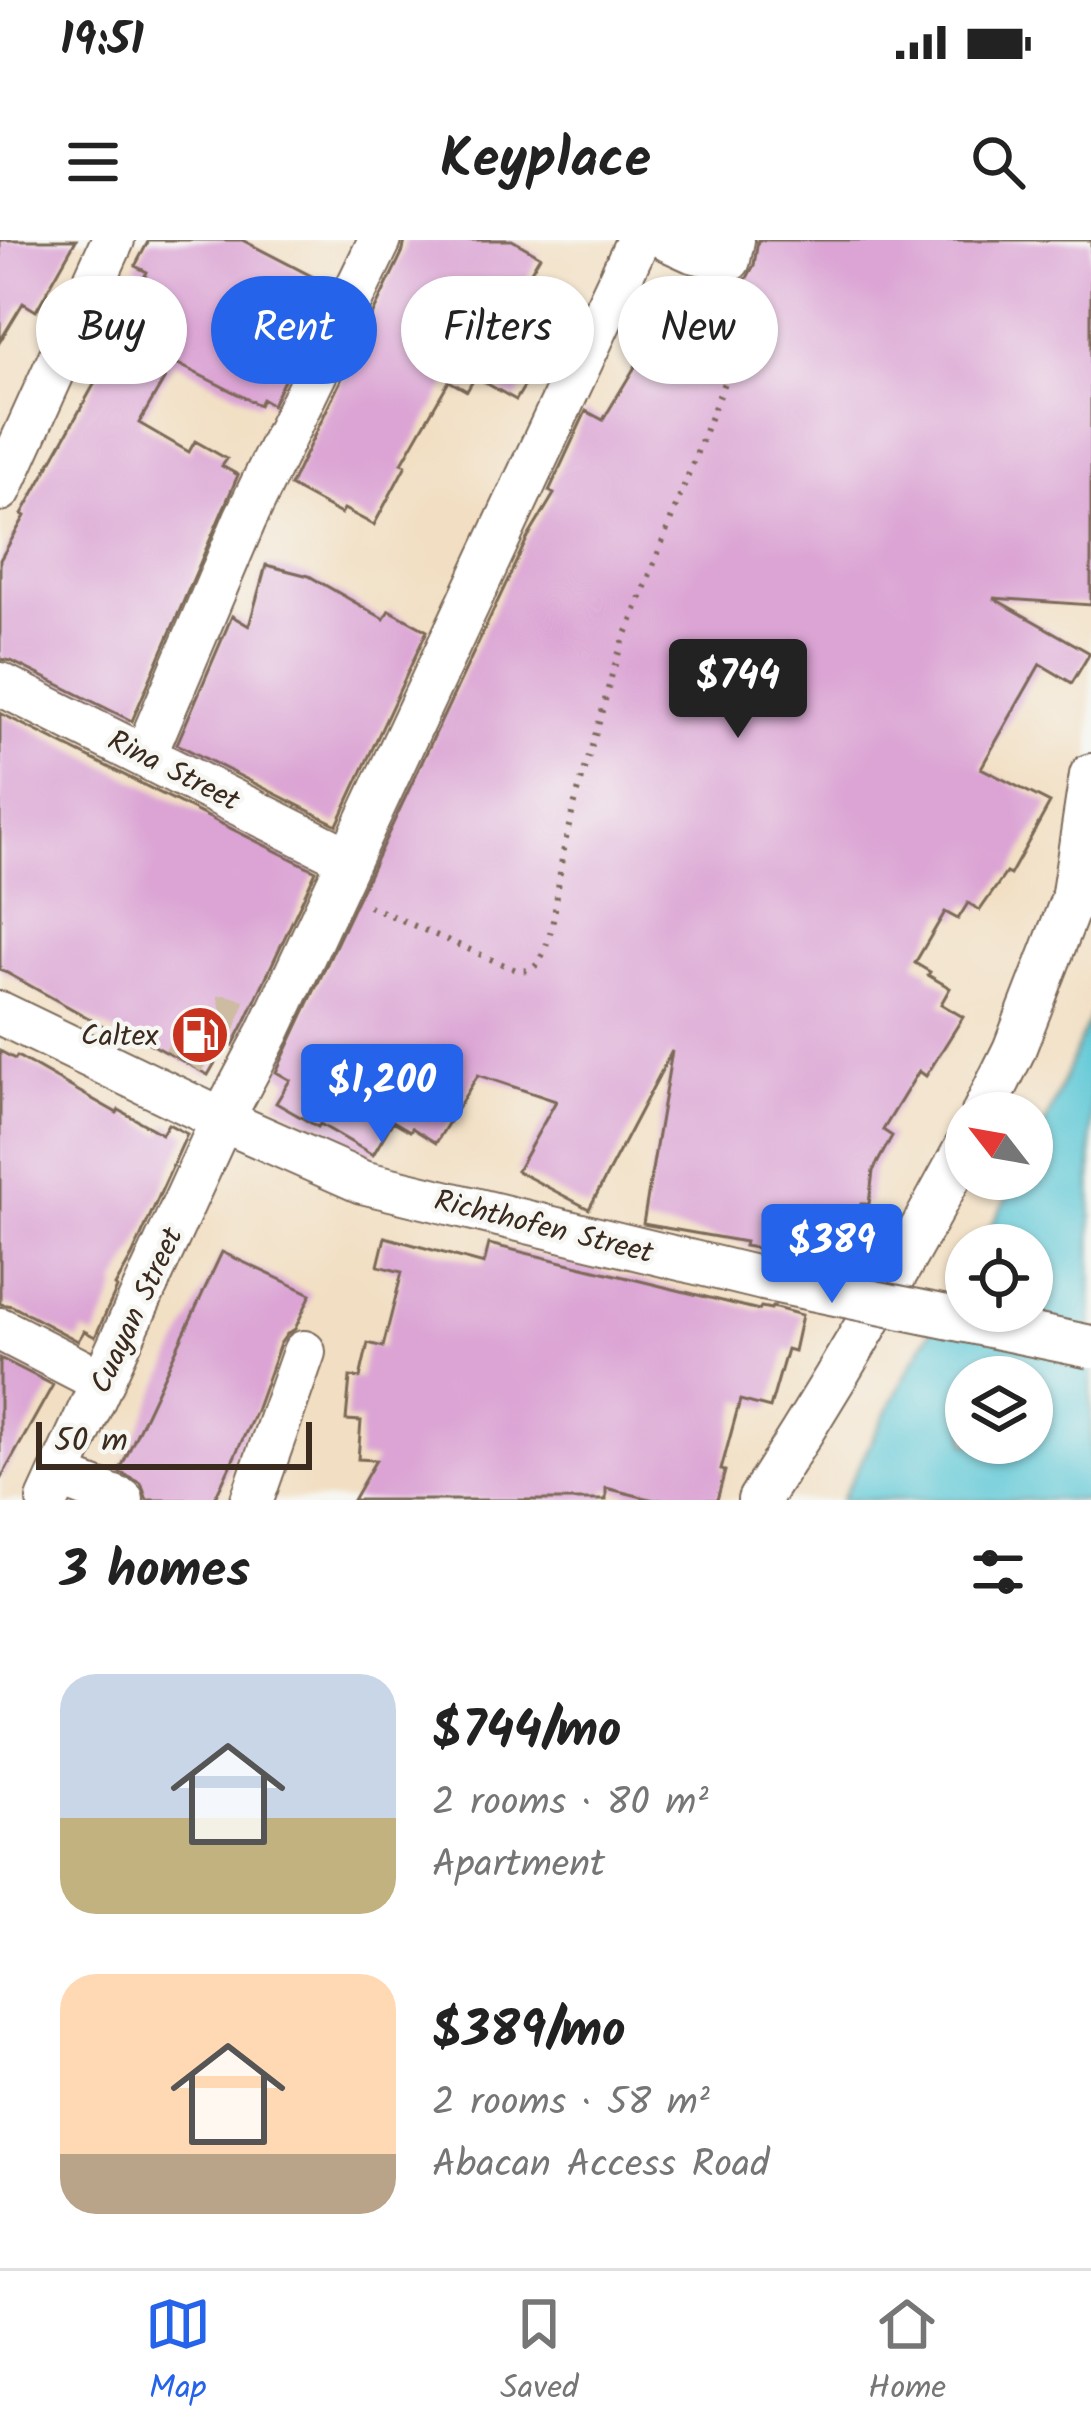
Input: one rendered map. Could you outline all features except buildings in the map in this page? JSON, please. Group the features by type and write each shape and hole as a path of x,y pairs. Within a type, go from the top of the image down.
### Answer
{"street":[{"path":"0,490 113,240"},
{"path":"145,755 245,519 380,240"},
{"name":"Cuayan Street","path":"54,1488 222,1120 253,1027 340,874 638,240"},
{"path":"668,240 692,251 731,250"},
{"name":"Rina Street","path":"0,684 145,755 340,874"},
{"path":"993,1092 1072,900 1091,775"},
{"name":"Richthofen Street","path":"0,1013 174,1076 222,1120 362,1182 763,1280 1091,1347"},
{"path":"759,1500 945,1186"},
{"path":"0,1329 103,1382"},
{"path":"252,1500 304,1352"},
{"path":"54,1488 122,1500"}],"path":[{"path":"340,874 516,970 536,967 554,914 572,816 617,652 735,354 741,278 731,250"}],"water":[{"path":"1091,1015 1091,1500 841,1500 945,1306 945,1332 1053,1332 1053,1224 992,1224 1006,1200 1053,1200 1053,1105"}],"tunnel":[{"path":"183,1061 208,1020 224,1016 238,1021"}],"place":[{"name":"Caltex","path":"200,1035"}]}
